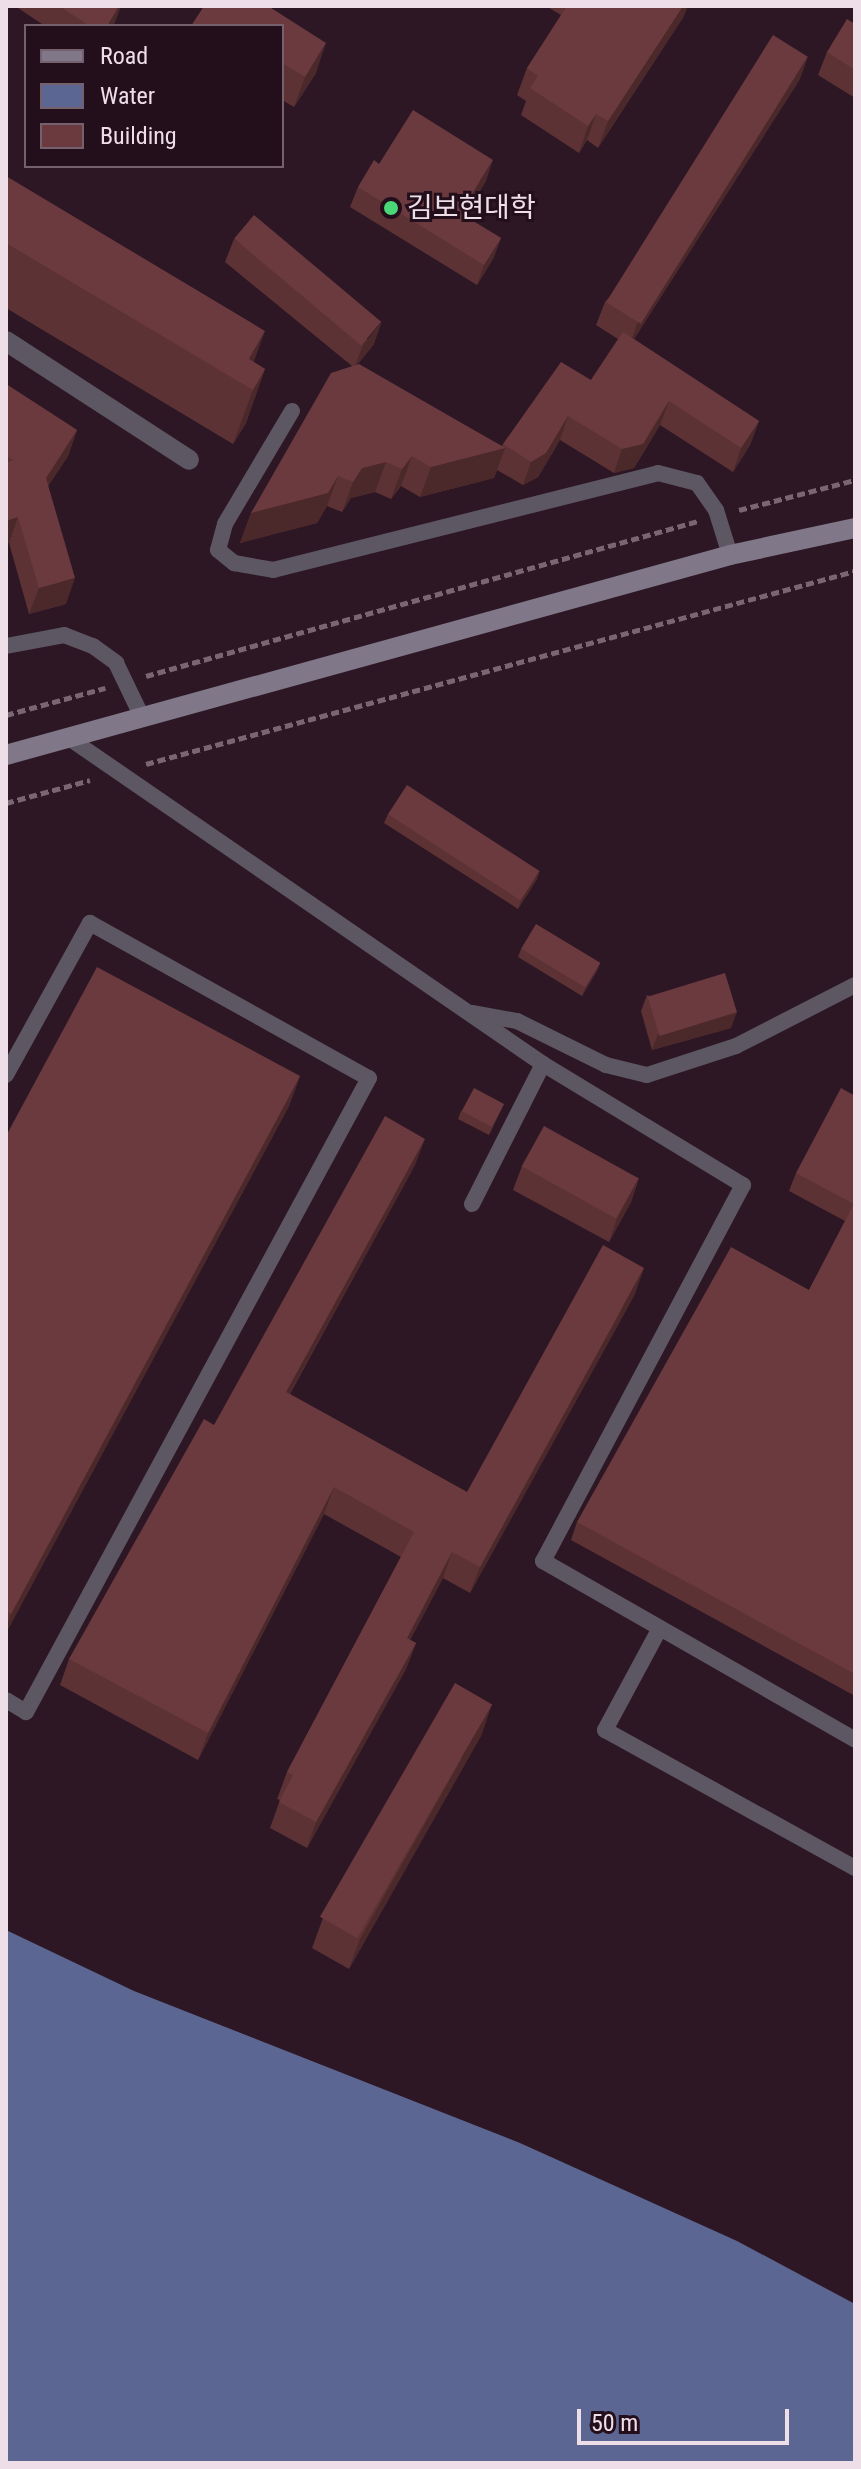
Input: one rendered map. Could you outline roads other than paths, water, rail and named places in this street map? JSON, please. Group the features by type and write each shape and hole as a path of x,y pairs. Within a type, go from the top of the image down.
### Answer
{"main road":[{"path":"6,755 730,555 855,528"}],"street":[{"path":"6,341 189,460"}],"lane":[{"path":"292,411 225,524 218,550 234,563 273,570 658,473 697,483 718,516 730,555"},
{"path":"6,646 64,635 93,646 127,682 142,717"},
{"path":"69,738 543,1064 743,1185 543,1561 855,1740"},
{"path":"6,1075 90,923 369,1078 26,1712 6,1700"},
{"path":"466,1012 517,1021 606,1065 647,1075 736,1046 855,985"},
{"path":"472,1204 543,1064"},
{"path":"660,1628 605,1730 855,1868"}],"water":[{"path":"6,1930 134,1991 520,2143 737,2241 855,2304 855,2463 6,2463"}],"place":[{"name":"김보현대학","path":"391,208"}]}
